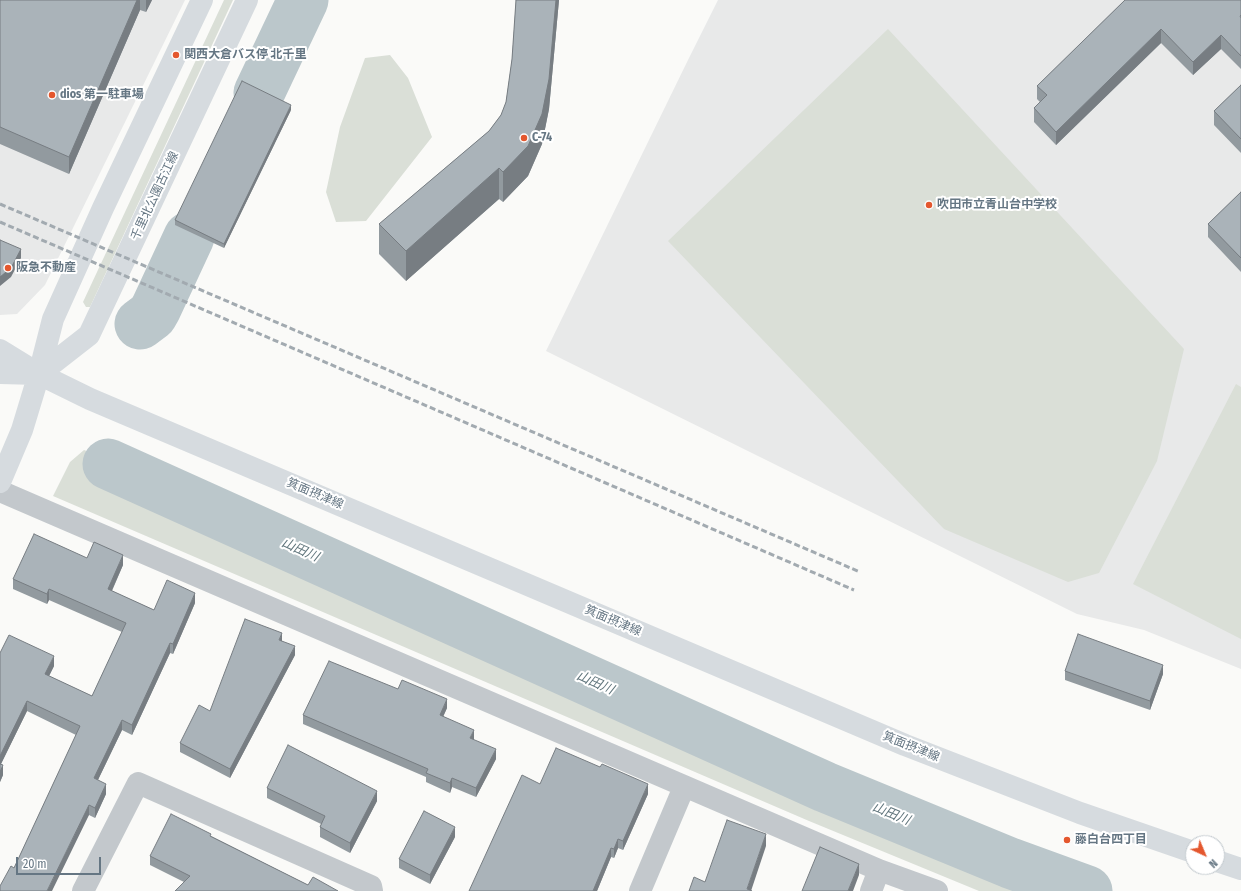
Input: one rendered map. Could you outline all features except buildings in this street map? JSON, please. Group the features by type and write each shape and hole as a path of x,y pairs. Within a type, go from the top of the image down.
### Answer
{"main road":[{"path":"0,482 22,430 39,374 53,318 103,208 202,0"},
{"name":"千里北公園古江線","path":"39,374 89,335 248,0"},
{"name":"箕面摂津線","path":"0,350 39,374 90,399 905,745 1080,813 1185,849"},
{"name":"箕面摂津線","path":"0,373 39,374"},
{"path":"1225,864 1241,869"}],"street":[{"path":"0,491 219,584 684,787 879,870 937,891"},
{"path":"83,891 138,783 371,886 372,891"},
{"path":"640,891 684,787"},
{"path":"871,891 879,870"}],"shaded area":[{"path":"0,0 185,0 45,285 17,314 0,315"},
{"path":"224,0 233,0 90,307 86,307 83,302"},
{"name":"吹田市立青山台中学校","path":"718,0 1241,0 1241,669 1144,630 1077,614 546,351"},
{"path":"888,29 1184,349 1157,461 1099,573 1068,582 944,529 668,241"},
{"path":"390,55 408,78 432,137 366,221 336,222 326,192 340,127 365,58"},
{"path":"1236,384 1241,387 1241,639 1133,584"},
{"path":"84,450 105,458 101,469 823,791 1009,868 1073,891 979,891 809,821 53,496 70,462"}],"waterway":[{"path":"259,93 303,0"},
{"path":"140,324 152,315 156,308 189,237"},
{"name":"山田川","path":"108,464 825,787 1010,863 1087,891"}],"railway":[{"path":"0,204 860,572"},
{"path":"0,222 854,590"}],"place":[{"name":"関西大倉バス停 北千里","path":"176,55"},
{"name":"dios 第一駐車場","path":"52,95"},
{"name":"C-74","path":"524,138"},
{"name":"吹田市立青山台中学校","path":"929,205"},
{"name":"阪急不動産","path":"8,268"},
{"name":"藤白台四丁目","path":"1067,840"}]}
